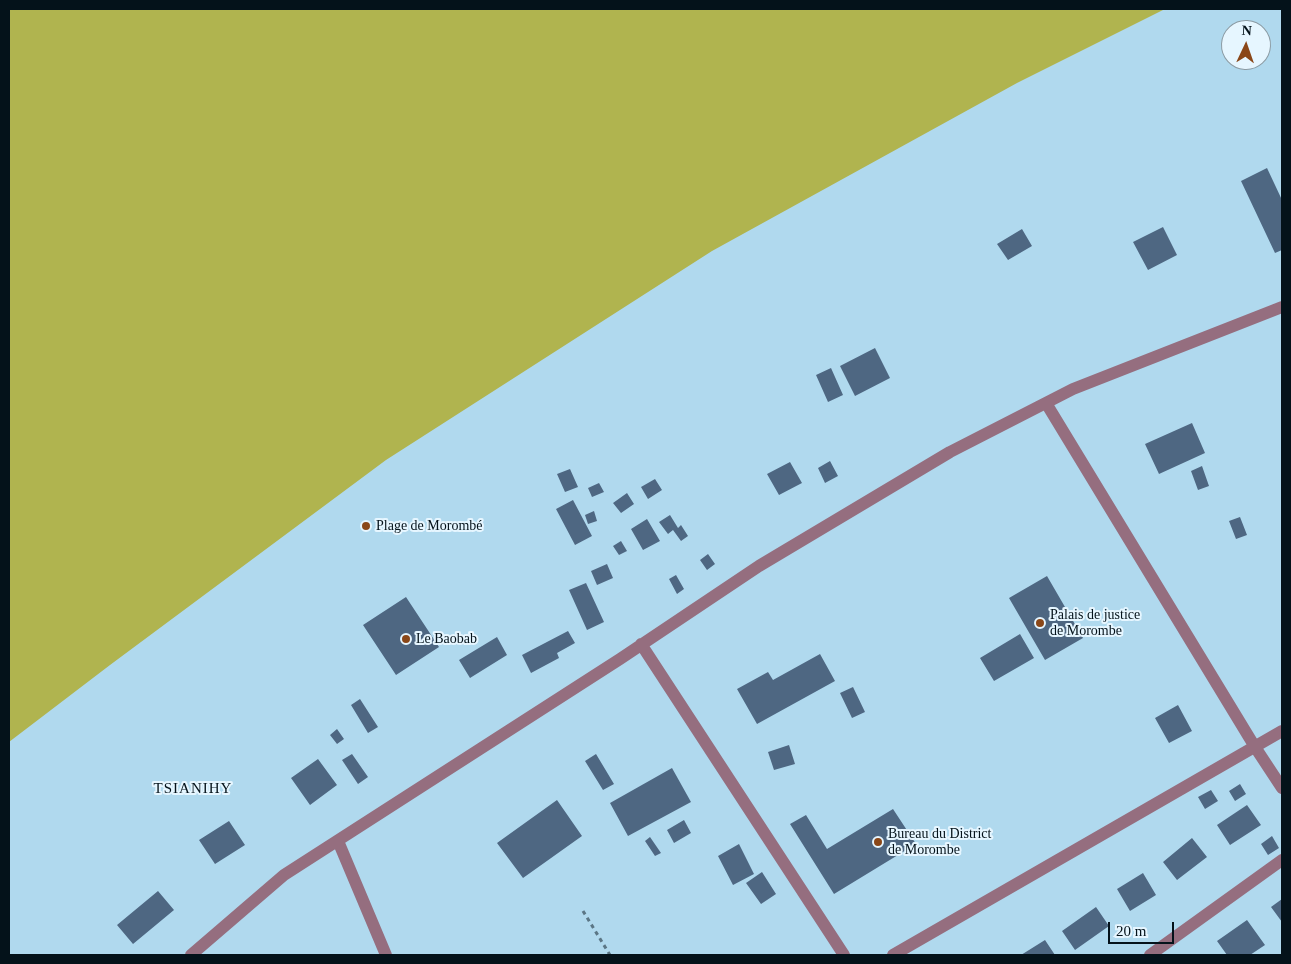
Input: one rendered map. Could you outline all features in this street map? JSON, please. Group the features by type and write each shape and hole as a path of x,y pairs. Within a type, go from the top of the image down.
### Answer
{"street":[{"path":"191,955 284,876 759,566 950,452 1073,390 1282,307"},
{"path":"1046,403 1255,747 1282,788"},
{"path":"642,644 844,955"},
{"path":"893,955 1282,731"},
{"path":"338,841 386,955"},
{"path":"1150,955 1282,860"}],"path":[{"path":"583,911 610,955"}],"shaded area":[{"path":"9,9 1165,9 1017,83 712,251 386,460 9,742"}],"building":[{"path":"1267,168 1282,200 1282,250 1275,253 1241,181"},
{"path":"1163,227 1177,255 1148,270 1133,242"},
{"path":"1022,229 1032,246 1008,260 997,244"},
{"path":"875,348 890,378 855,396 840,366"},
{"path":"831,368 843,395 828,402 816,375"},
{"path":"1192,423 1205,453 1159,474 1145,444"},
{"path":"830,461 838,476 825,483 818,468"},
{"path":"790,462 802,483 779,495 767,474"},
{"path":"1202,466 1209,486 1198,490 1191,471"},
{"path":"570,469 578,487 565,492 557,474"},
{"path":"655,479 662,490 648,499 641,487"},
{"path":"599,483 604,492 592,497 588,488"},
{"path":"627,493 634,504 621,513 613,503"},
{"path":"573,500 592,536 575,545 556,509"},
{"path":"594,511 597,521 588,524 585,515"},
{"path":"670,515 678,528 681,525 688,536 681,541 673,530 668,534 659,522"},
{"path":"1240,517 1247,535 1236,539 1229,521"},
{"path":"647,519 660,541 643,550 631,529"},
{"path":"621,541 627,551 619,555 613,546"},
{"path":"708,554 715,564 707,570 700,560"},
{"path":"607,564 613,578 597,585 591,571"},
{"path":"676,575 684,589 677,594 669,579"},
{"path":"1047,576 1083,638 1045,660 1009,598"},
{"path":"586,583 604,622 587,630 569,590"},
{"path":"406,597 439,647 396,675 363,625"},
{"path":"568,631 575,643 557,653 559,658 531,673 522,655"},
{"path":"1020,634 1034,658 994,681 980,658"},
{"path":"497,637 507,655 470,678 459,660"},
{"path":"820,654 835,681 757,724 737,689 768,672 773,680"},
{"path":"853,687 865,712 852,718 840,693"},
{"path":"360,699 378,727 368,733 351,705"},
{"path":"1178,705 1192,731 1169,743 1155,718"},
{"path":"337,729 344,739 337,744 330,735"},
{"path":"789,745 795,764 774,770 768,752"},
{"path":"352,754 368,777 358,784 342,760"},
{"path":"596,754 614,784 603,790 585,761"},
{"path":"318,759 337,785 310,805 291,778"},
{"path":"672,768 691,802 628,836 610,803"},
{"path":"1240,784 1246,794 1235,801 1229,791"},
{"path":"1211,790 1218,801 1205,809 1198,797"},
{"path":"557,800 582,836 523,878 497,843"},
{"path":"1247,805 1261,825 1230,845 1217,825"},
{"path":"893,809 916,844 834,894 790,824 806,815 827,849"},
{"path":"684,820 691,833 674,843 667,830"},
{"path":"229,821 245,845 215,864 199,840"},
{"path":"1272,836 1279,848 1268,855 1261,844"},
{"path":"650,837 661,853 655,856 645,841"},
{"path":"1192,838 1207,857 1177,880 1163,862"},
{"path":"739,844 754,874 733,885 718,856"},
{"path":"762,872 776,894 761,904 746,883"},
{"path":"1143,873 1156,895 1130,911 1117,889"},
{"path":"158,891 174,910 133,944 117,925"},
{"path":"1282,899 1282,922 1271,907"},
{"path":"1096,907 1109,926 1075,950 1062,931"},
{"path":"1247,920 1265,945 1250,955 1227,955 1217,941"},
{"path":"1045,940 1055,955 1021,955"}],"place":[{"name":"Plage de Morombé","path":"366,526"},
{"name":"Palais de justice de Morombe","path":"1040,623"},
{"name":"Le Baobab","path":"406,639"},
{"name":"Bureau du District de Morombe","path":"878,842"}],"district":[{"name":"TSIANIHY","path":"193,789"}]}
